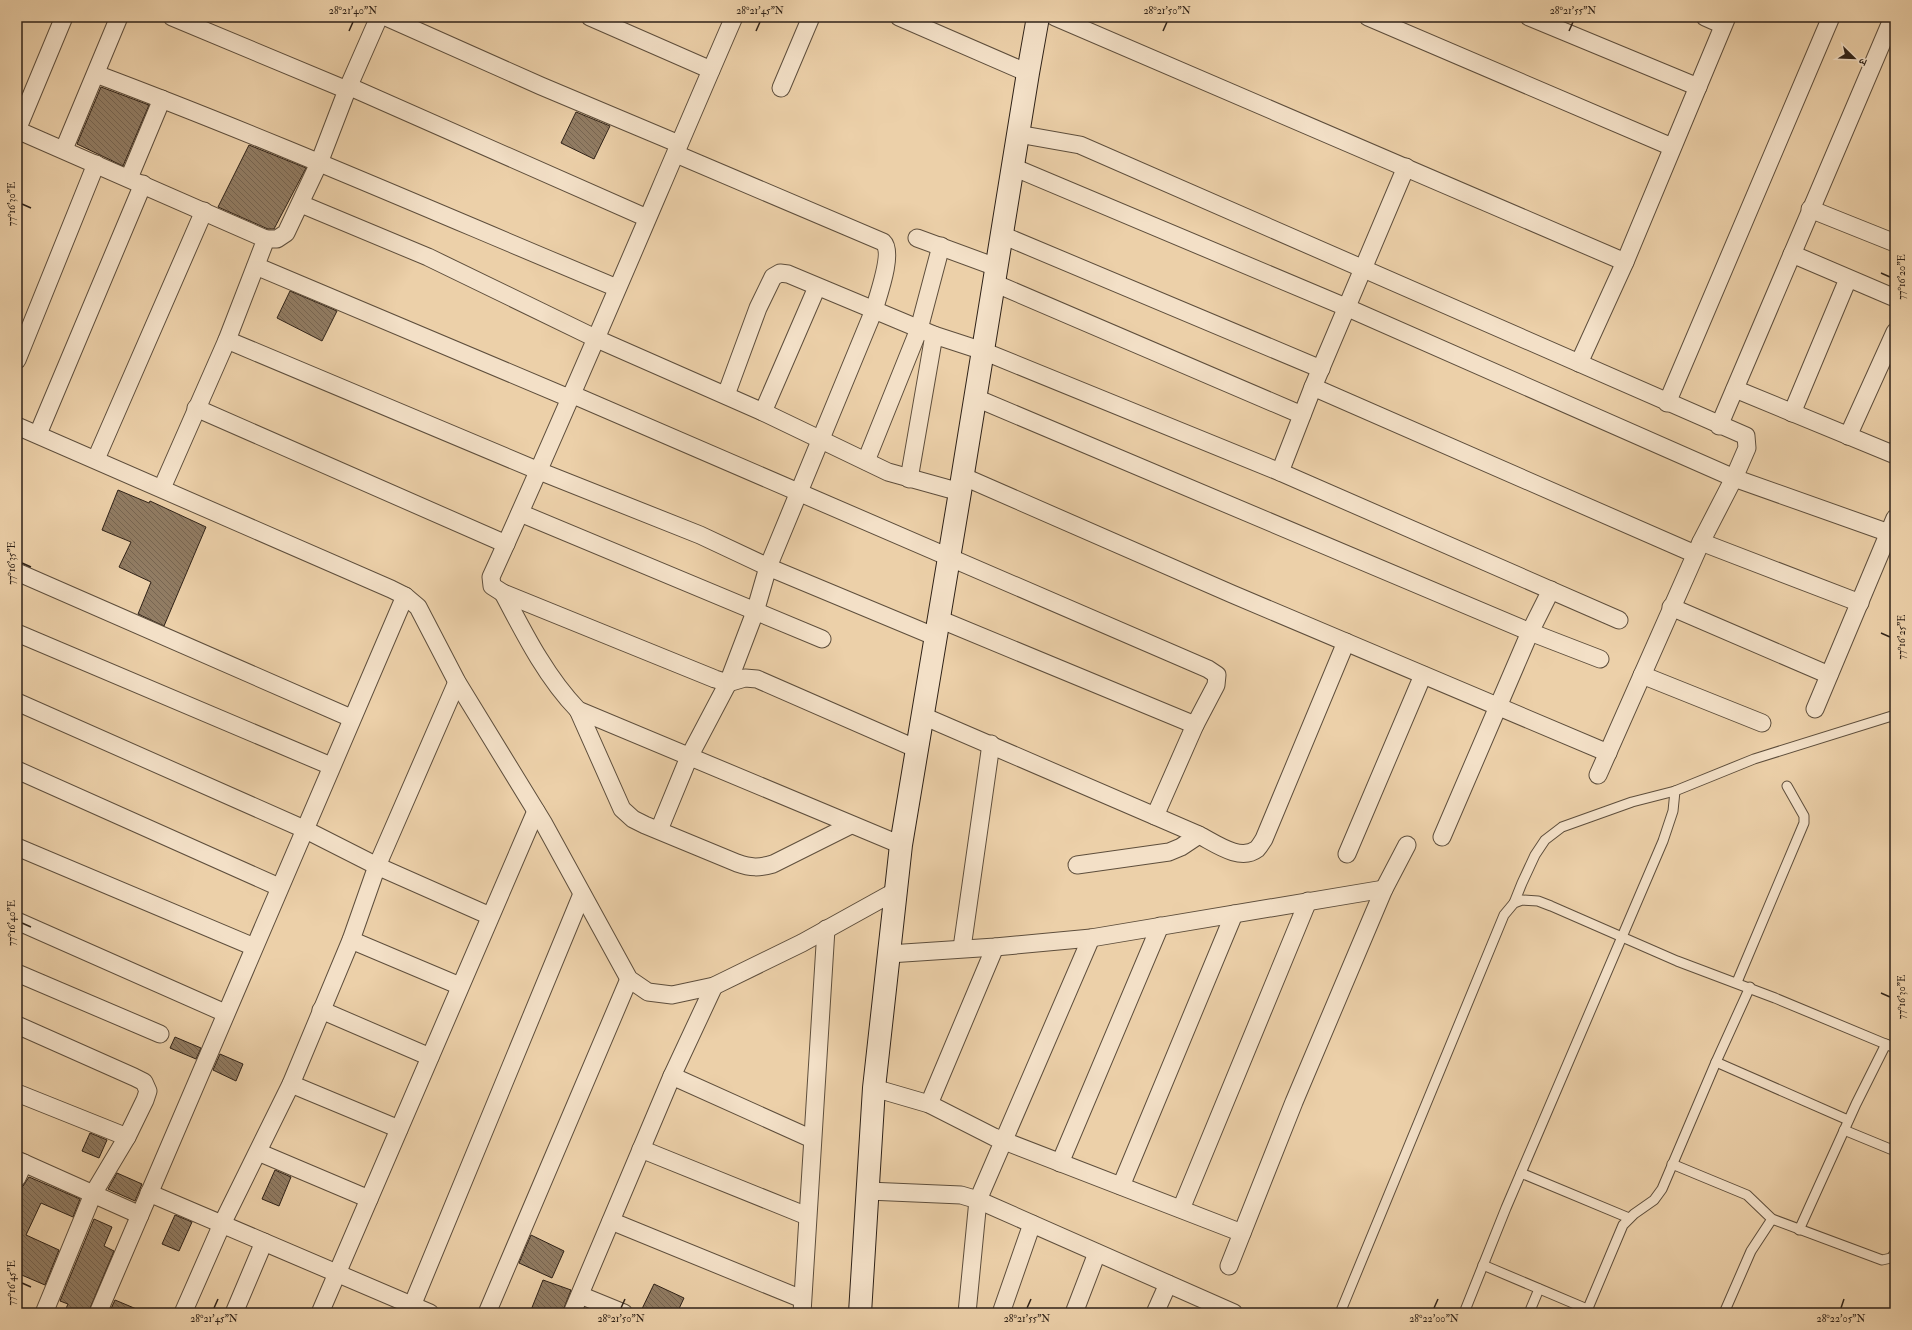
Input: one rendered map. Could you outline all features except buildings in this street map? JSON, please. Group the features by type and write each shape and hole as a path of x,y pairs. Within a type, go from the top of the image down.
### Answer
{"street":[{"path":"64,17 17,130 64,149 266,239 277,239 286,233 301,204 320,163 348,88 379,17"},
{"path":"64,149 119,17"},
{"path":"172,17 348,88 647,218"},
{"path":"386,17 542,86 887,245 888,251 883,279 874,310 768,567 755,612 728,683 689,757 659,830"},
{"path":"590,17 711,70"},
{"path":"734,17 617,288 597,339 570,396 506,544 492,577 492,586 503,593 695,672 728,683 745,678 757,679 917,749"},
{"path":"781,88 811,17"},
{"path":"900,17 1028,73"},
{"path":"860,1313 874,1088 894,892 1038,17"},
{"path":"1055,17 1625,262"},
{"path":"1368,17 1672,147"},
{"path":"1529,17 1698,87"},
{"path":"1579,363 1625,262 1725,21 1705,17"},
{"path":"1667,403 1831,17"},
{"path":"1719,426 1810,209 1893,17"},
{"path":"96,74 320,163 617,288"},
{"path":"38,434 136,181 162,99"},
{"path":"1018,134 1080,145 1579,363 1719,426 1736,430 1746,436 1747,448 1734,478 1698,548 1598,775"},
{"path":"17,360 96,164"},
{"path":"1013,167 1348,308 1734,478 1892,526 1815,709"},
{"path":"1280,472 1313,387 1348,308 1406,168"},
{"path":"301,204 428,257 597,339 763,412 888,472 909,479 961,484 1346,642 1608,753"},
{"path":"1810,209 1895,243"},
{"path":"96,459 204,211"},
{"path":"1002,235 1321,369"},
{"path":"917,238 940,246 995,275 1302,414"},
{"path":"162,488 227,340 266,239"},
{"path":"909,479 927,332 940,246"},
{"path":"1792,254 1848,280 1895,298"},
{"path":"256,266 800,492 949,558 1208,669 1217,675 1216,685 1195,724 1155,816"},
{"path":"726,396 758,308 773,278 780,273 788,274 927,332 983,351 1280,472 1619,620"},
{"path":"1792,413 1848,280"},
{"path":"763,412 817,287"},
{"path":"866,461 927,332"},
{"path":"1848,436 1895,332"},
{"path":"227,340 538,471 700,535 768,567 1195,724"},
{"path":"1313,387 1698,548 1860,603"},
{"path":"1735,388 1895,455"},
{"path":"976,398 1530,632 1600,659"},
{"path":"196,408 506,544"},
{"path":"17,426 96,459 405,596 418,607 457,682 536,811 628,979 648,992 672,995 714,986 826,929 894,892"},
{"path":"520,513 822,639"},
{"path":"17,572 352,718"},
{"path":"1442,837 1497,706 1530,632 1551,590"},
{"path":"503,593 543,663 567,699 578,710 622,809 633,819 737,863 749,867 760,868 774,864 851,825"},
{"path":"98,1313 225,1013 405,596"},
{"path":"1671,607 1829,675"},
{"path":"17,632 331,766"},
{"path":"923,716 991,744 1199,835 1234,852 1246,854 1257,849 1264,839 1346,642"},
{"path":"1347,854 1423,675"},
{"path":"1642,675 1762,723"},
{"path":"183,1313 222,1224 291,1084 351,940 377,866 457,682"},
{"path":"17,702 304,829 377,866 490,916"},
{"path":"578,710 901,845"},
{"path":"962,948 991,744"},
{"path":"17,770 279,887"},
{"path":"320,1313 536,811"},
{"path":"1077,864 1168,852 1181,847 1199,835"},
{"path":"1228,1266 1294,1102 1384,889 1407,845"},
{"path":"17,847 254,947"},
{"path":"888,954 995,947 1091,938 1384,889"},
{"path":"410,1309 582,894"},
{"path":"1181,1209 1308,901"},
{"path":"1120,1186 1234,914"},
{"path":"17,922 225,1013"},
{"path":"1060,1163 1160,926"},
{"path":"611,1221 802,1306 826,929"},
{"path":"967,1313 978,1200 1091,938"},
{"path":"351,940 460,986"},
{"path":"929,1104 995,947"},
{"path":"17,973 160,1034"},
{"path":"487,1313 628,979"},
{"path":"572,1313 672,1076 714,986"},
{"path":"321,1010 430,1057"},
{"path":"17,1025 144,1082 148,1091 127,1137 94,1194 44,1313"},
{"path":"672,1076 812,1139"},
{"path":"291,1084 399,1129"},
{"path":"874,1088 929,1104 994,1137 1004,1139 1060,1163 1242,1233"},
{"path":"17,1093 127,1137"},
{"path":"641,1149 807,1216"},
{"path":"258,1152 369,1199"},
{"path":"19,1167 94,1194 140,1215"},
{"path":"868,1191 961,1195 978,1200 1234,1313"},
{"path":"149,1193 338,1273 410,1309 430,1313"},
{"path":"1000,1313 1032,1224"},
{"path":"234,1313 264,1242"},
{"path":"1074,1313 1097,1253"},
{"path":"1155,1313 1168,1284"},
{"path":"580,1295 624,1313"}],"lane":[{"path":"1340,1313 1504,915 1514,903 1535,856 1545,840 1562,827 1632,802 1675,791 1754,759 1895,715"},
{"path":"1736,982 1804,823 1804,816 1787,786"},
{"path":"1464,1313 1521,1173 1670,823 1675,791"},
{"path":"1514,903 1522,900 1538,901 1623,936 1677,961 1750,987 1895,1048"},
{"path":"1483,1266 1587,1311 1614,1243 1623,1225 1629,1218 1654,1200 1662,1189 1716,1062 1750,987"},
{"path":"1799,1230 1848,1120 1886,1044"},
{"path":"1716,1062 1848,1120"},
{"path":"1844,1130 1895,1151"},
{"path":"1672,1164 1746,1195 1772,1219 1799,1230 1882,1260 1891,1258 1895,1253"},
{"path":"1521,1173 1629,1218"},
{"path":"1724,1313 1751,1251 1772,1219"},
{"path":"1529,1313 1538,1289"}]}
